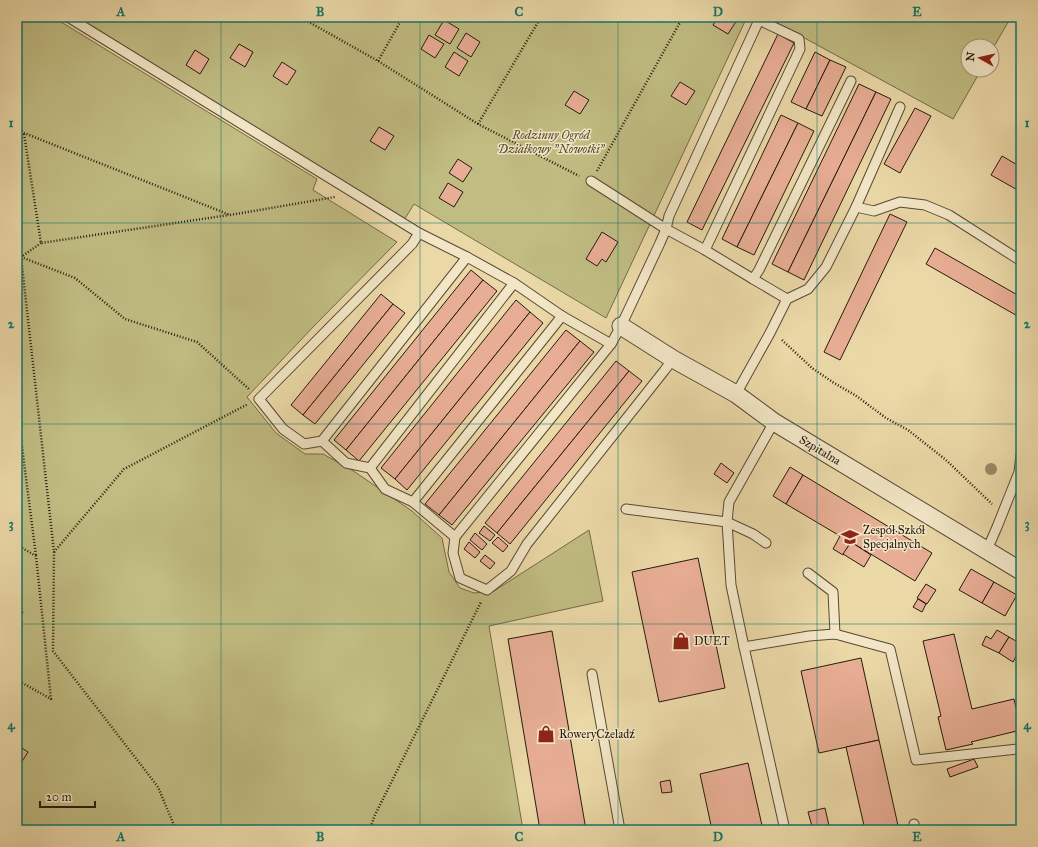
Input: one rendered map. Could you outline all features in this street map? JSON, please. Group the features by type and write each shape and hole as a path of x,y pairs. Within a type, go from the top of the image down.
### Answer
{"street":[{"name":"Szpitalna","path":"621,326 672,359 736,394 774,422 1021,571"}],"lane":[{"path":"68,17 419,232 514,283 562,316 610,344"},
{"path":"672,359 660,377 527,544 511,571 487,590 460,578 453,553 455,538 610,344 621,326 660,243 666,229 669,216 760,20 799,39 800,49 705,250"},
{"path":"753,279 759,270 851,81"},
{"path":"736,394 770,333 786,299 808,289 826,267 856,207 900,108"},
{"path":"591,182 666,229 705,250 786,299"},
{"path":"856,207 874,211 900,202 925,205 949,215 1021,261"},
{"path":"419,232 412,244 259,399 282,429 304,444 322,441 467,257"},
{"path":"370,468 514,283"},
{"path":"414,502 562,316"},
{"path":"774,422 730,502 727,522 731,585 785,830"},
{"path":"322,441 346,463 370,468 385,488 414,502 455,538"},
{"path":"987,550 1020,472 1021,455"},
{"path":"626,509 727,522 753,534 766,543"},
{"path":"808,573 833,592 835,634"},
{"path":"744,647 809,636 835,634 890,649 916,760 1018,748"},
{"path":"592,674 620,830"}],"path":[{"path":"300,17 378,61 478,124 591,182 683,17"},
{"path":"378,61 403,17"},
{"path":"478,124 541,17"},
{"path":"17,128 24,133 230,215"},
{"path":"24,133 41,243"},
{"path":"21,257 41,243 230,215 335,197"},
{"path":"21,257 75,278 125,319 197,342 259,399 124,469 54,552"},
{"path":"21,257 54,552 53,651 158,787 176,830"},
{"path":"770,333 780,339 812,368 855,395 886,418 908,430 946,460 1002,514"},
{"path":"17,408 36,556 51,699 17,680"},
{"path":"17,545 36,556"},
{"path":"370,830 374,817 487,590"}],"green space":[{"path":"17,17 53,17 317,179 313,190 397,242 314,326 247,397 276,433 305,454 323,454 352,470 412,511 442,538 449,572 460,588 474,593 494,591 589,530 603,601 489,626 523,830 17,830"},
{"name":"Rodzinny Ogród Działkowy \"Nowotki\"","path":"75,17 747,17 606,318 414,204 401,225"},
{"path":"766,17 1011,17 999,38 960,38 960,78 976,78 953,119"}],"building":[{"path":"718,17 733,17 737,20 728,34 713,25"},
{"path":"444,20 459,29 450,44 435,35"},
{"path":"466,33 480,42 471,57 457,48"},
{"path":"778,34 794,43 702,230 687,222"},
{"path":"429,35 444,44 435,58 421,49"},
{"path":"239,44 253,52 245,67 230,58"},
{"path":"195,50 209,59 200,74 186,65"},
{"path":"454,52 468,61 459,76 445,67"},
{"path":"815,52 830,60 806,109 791,102"},
{"path":"830,60 846,67 822,116 806,109"},
{"path":"282,62 296,71 287,85 273,76"},
{"path":"680,82 695,91 686,105 671,96"},
{"path":"859,84 876,92 788,272 772,264"},
{"path":"574,91 589,100 580,114 565,105"},
{"path":"876,92 891,99 804,280 788,272"},
{"path":"915,108 931,116 900,173 884,164"},
{"path":"781,115 798,123 737,247 722,239"},
{"path":"798,123 814,131 754,255 737,247"},
{"path":"379,127 394,136 385,150 370,141"},
{"path":"1002,156 1021,167 1021,192 991,175"},
{"path":"458,159 472,168 463,182 449,173"},
{"path":"448,183 463,192 454,207 439,198"},
{"path":"890,214 907,222 840,360 824,352"},
{"path":"602,232 618,242 606,262 602,259 597,266 586,259"},
{"path":"935,248 1021,297 1021,318 926,264"},
{"path":"471,270 483,280 346,450 334,440"},
{"path":"483,280 497,291 359,461 346,450"},
{"path":"381,294 393,304 303,415 291,405"},
{"path":"516,300 530,312 395,479 381,468"},
{"path":"393,304 405,313 315,424 303,415"},
{"path":"530,312 543,323 407,490 395,479"},
{"path":"566,330 580,341 439,515 425,504"},
{"path":"580,341 594,352 452,525 439,515"},
{"path":"616,361 629,371 497,533 485,523"},
{"path":"629,371 642,381 510,544 497,533"},
{"path":"721,463 734,473 727,483 714,474"},
{"path":"790,467 803,475 786,504 773,496"},
{"path":"803,475 932,553 915,581 851,542 843,555 833,549 840,536 786,504"},
{"path":"484,526 495,535 490,541 479,533"},
{"path":"475,533 487,544 482,550 470,540"},
{"path":"498,537 508,546 503,552 492,543"},
{"path":"469,542 480,552 475,558 464,549"},
{"path":"851,542 871,555 864,567 843,554"},
{"path":"485,555 495,563 490,569 480,561"},
{"name":"DUET","path":"698,558 725,688 659,702 632,572"},
{"path":"971,569 994,582 982,603 959,590"},
{"path":"994,582 1017,595 1005,616 982,603"},
{"path":"926,584 936,590 927,604 917,598"},
{"path":"918,599 926,604 922,612 913,607"},
{"path":"17,609 23,612 17,621"},
{"path":"997,630 1009,637 999,653 982,645 986,636 991,639"},
{"name":"RoweryCzeladź","path":"552,631 586,830 540,830 508,639"},
{"path":"954,634 972,709 1014,699 1021,730 971,742 973,744 946,750 938,717 941,716 923,641"},
{"path":"1009,637 1021,644 1021,648 1013,662 999,653"},
{"path":"861,658 879,740 819,753 801,671"},
{"path":"879,740 899,830 865,830 846,747"},
{"path":"17,745 28,752 19,766 17,765"},
{"path":"974,759 978,767 950,777 947,769"},
{"path":"748,763 763,830 712,830 700,774"},
{"path":"670,780 672,792 662,793 660,782"},
{"path":"825,808 830,830 813,830 808,812"}],"place":[{"name":"Zespół Szkół Specjalnych","path":"850,537"},
{"name":"DUET","path":"681,641"},
{"name":"RoweryCzeladź","path":"546,734"}]}
